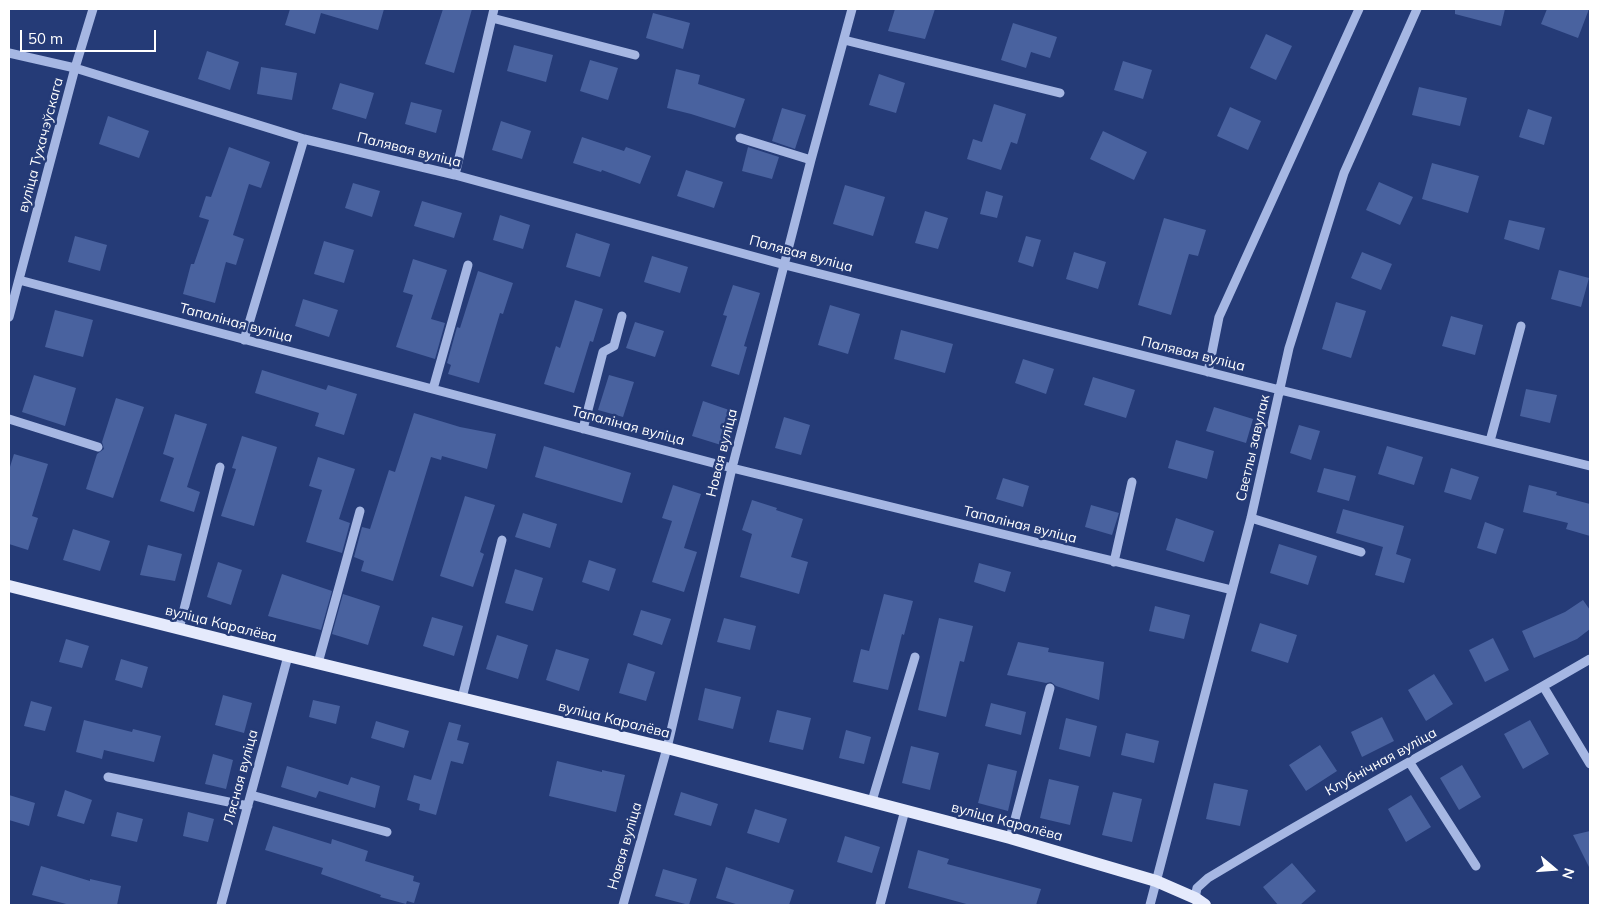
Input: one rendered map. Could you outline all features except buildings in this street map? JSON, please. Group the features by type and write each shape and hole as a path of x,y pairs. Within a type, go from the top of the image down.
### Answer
{"main road":[{"name":"вуліца Каралёва","path":"9,586 667,748 872,801 1010,838 1156,881 1200,902"}],"street":[{"name":"вуліца Тухачэўскага","path":"9,317 75,68 93,9"},
{"name":"Новая вуліца","path":"623,905 667,748 732,468 852,9"},
{"path":"1208,372 1220,317 1359,9"},
{"name":"Светлы завулак","path":"1150,905 1251,518 1289,348 1344,173 1417,9"},
{"path":"455,175 493,13 635,55"},
{"path":"844,40 1060,93"},
{"name":"Палявая вуліца","path":"9,53 75,68 304,139 455,175 785,265 1590,466"},
{"path":"740,138 811,160"},
{"path":"244,340 304,139"},
{"path":"433,389 468,265"},
{"name":"Тапаліная вуліца","path":"19,280 732,468 1232,590"},
{"path":"584,429 603,352 614,346 622,316"},
{"path":"1490,441 1521,326"},
{"path":"9,419 98,447"},
{"path":"178,628 220,467"},
{"path":"1114,562 1132,482"},
{"path":"318,663 360,511"},
{"path":"1251,518 1361,552"},
{"path":"462,698 502,540"},
{"name":"Лясная вуліца","path":"221,905 288,656"},
{"path":"872,801 915,657"},
{"name":"Клубнічная вуліца","path":"1200,902 1197,888 1208,878 1288,830 1590,659"},
{"path":"1543,686 1590,764"},
{"path":"1010,838 1050,688"},
{"path":"1410,762 1476,866"},
{"path":"108,778 248,806"},
{"path":"251,795 387,832"},
{"path":"880,905 905,810"}]}
